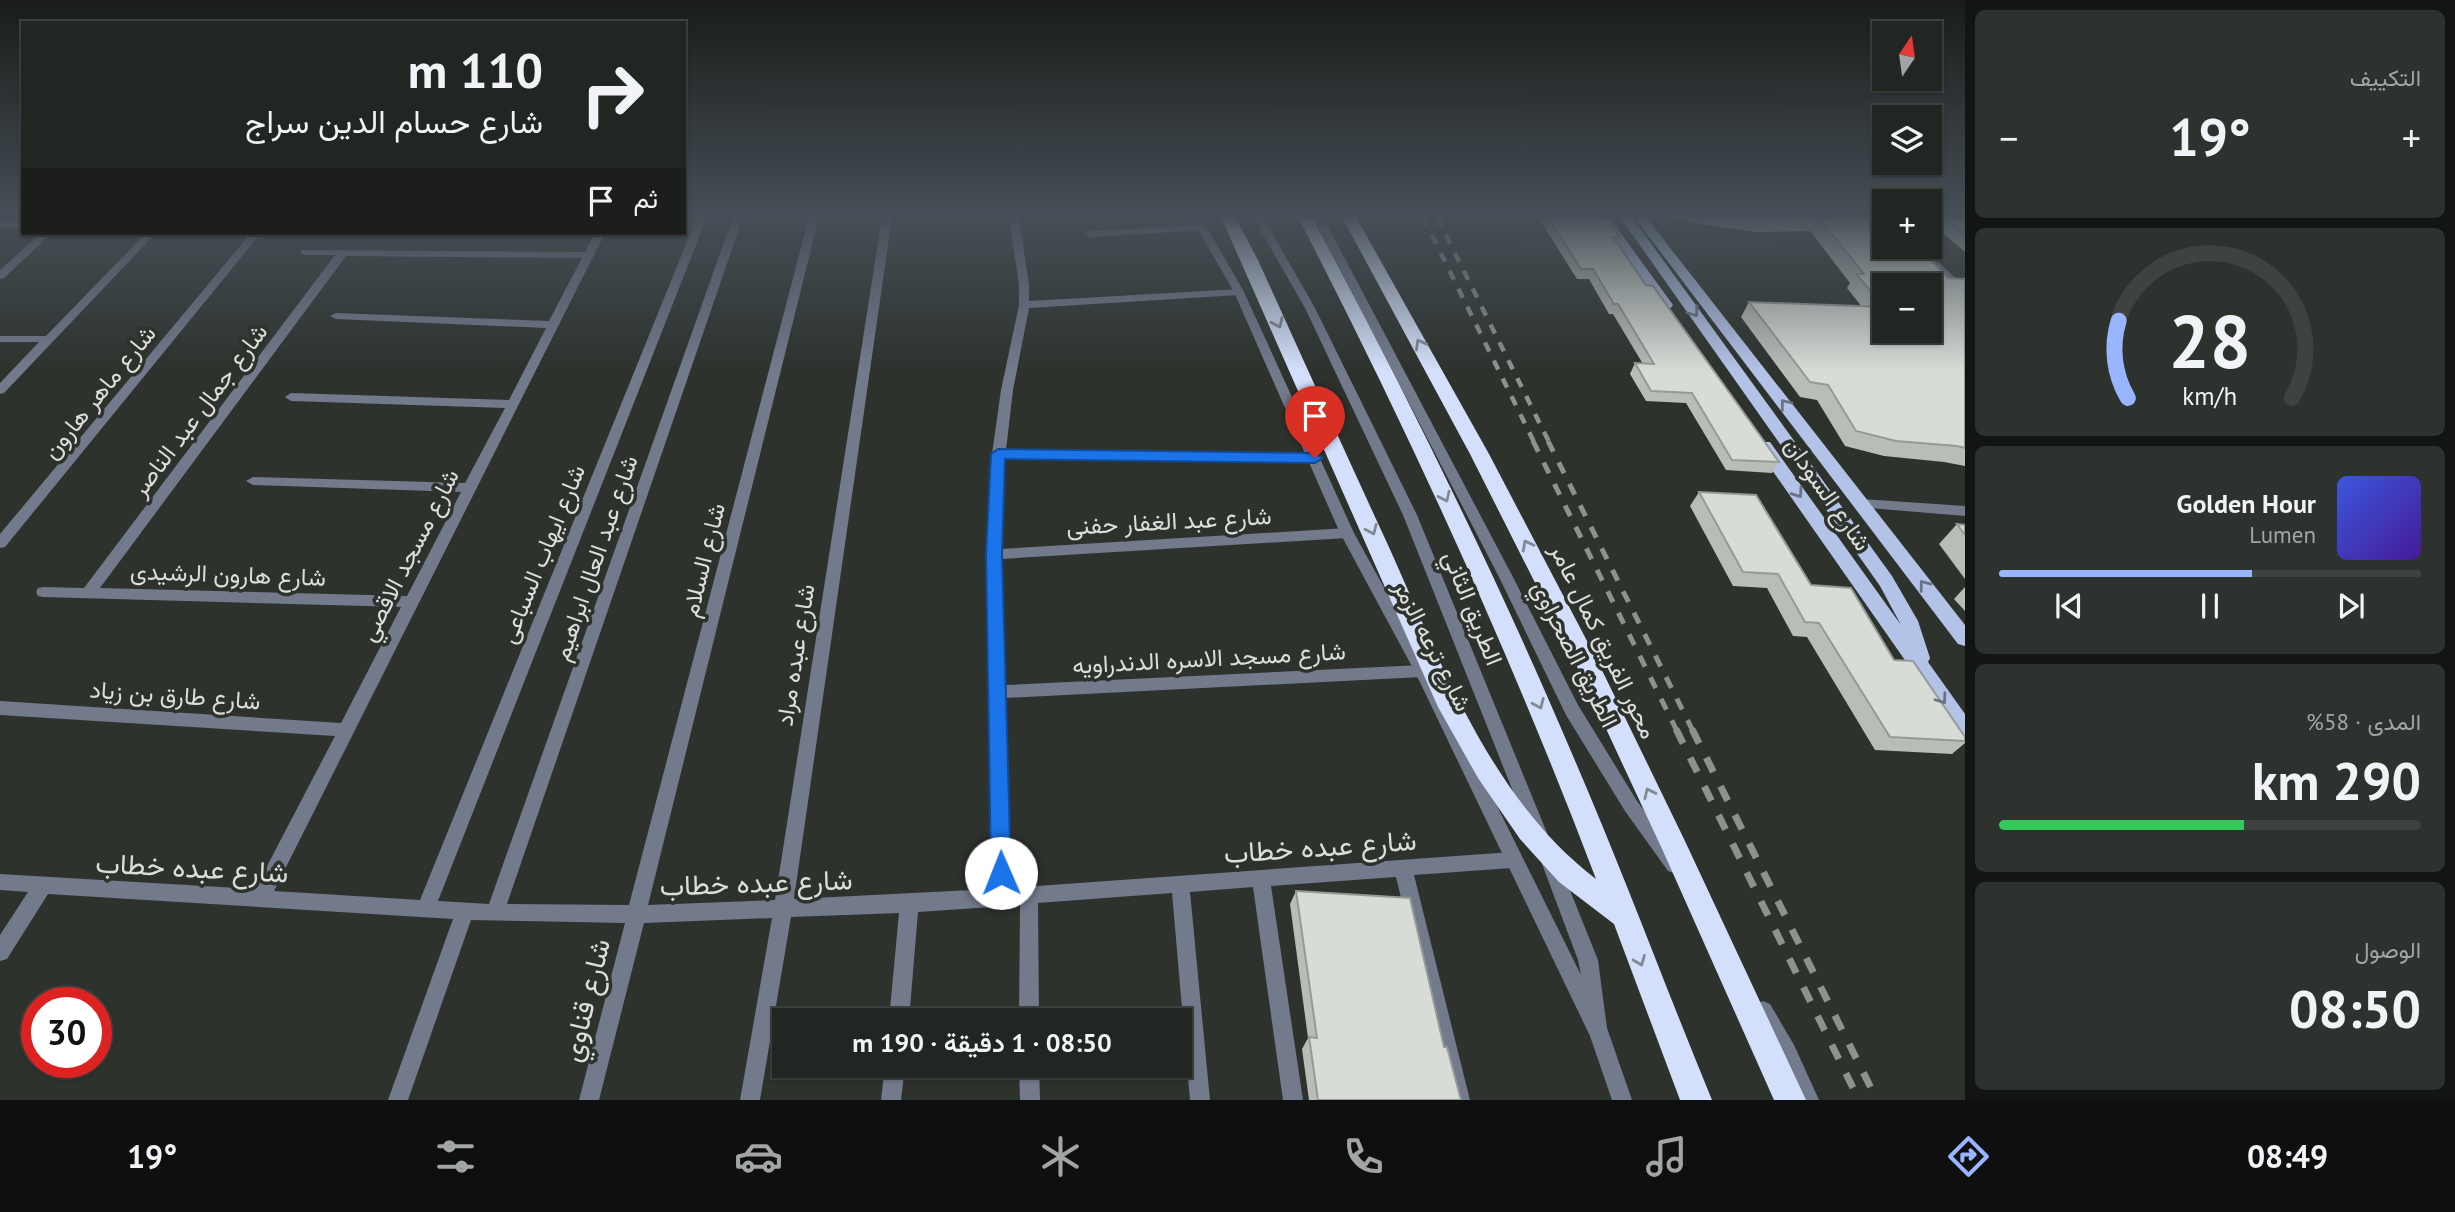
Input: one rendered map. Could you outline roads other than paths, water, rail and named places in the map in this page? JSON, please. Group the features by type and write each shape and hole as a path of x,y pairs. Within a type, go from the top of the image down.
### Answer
{"highway":[{"path":"1251,268 1450,707 1471,746 1520,816 1562,867 1622,914"},
{"path":"1332,268 1390,381 1491,597 1562,758 1696,1100"},
{"name":"محور الفريق كمال عامر","path":"1378,268 1451,400 1554,597 1668,834 1790,1100"}],"main road":[{"path":"1640,268 1675,318"},
{"path":"1663,268 1886,581 1909,621 1926,677"},
{"name":"شارع السودان","path":"1680,268 1965,639"},
{"name":"شارع السودان","path":"1754,431 1965,730"}],"street":[{"path":"0,390 117,268"},
{"name":"شارع ماهر هارون","path":"0,543 227,268"},
{"name":"شارع جمال عبد الناصر","path":"88,593 331,268"},
{"name":"شارع مسجد الاقصي","path":"260,899 583,268"},
{"name":"شارع ايهاب السباعى","path":"425,909 681,268"},
{"name":"شارع عبد العال ابراهيم","path":"495,913 720,268"},
{"name":"شارع السلام","path":"636,914 801,268"},
{"name":"شارع عبده مراد","path":"750,1100 783,910 879,268"},
{"path":"1001,898 994,554 998,454 1024,304 1022,268"},
{"name":"شارع ترعه الزمر","path":"1225,268 1239,292 1348,533 1422,671 1512,860 1599,1033 1622,1100"},
{"name":"الطريق الثاني","path":"1287,268 1310,308 1410,515 1585,951 1596,999 1599,1033"},
{"name":"الطريق الصحراوي","path":"1345,268 1581,726 1631,806 1688,885 1787,1052 1809,1100"},
{"path":"1939,268 1965,293"},
{"path":"1024,304 1239,292"},
{"path":"337,316 553,325"},
{"path":"0,339 50,339"},
{"path":"291,397 513,404"},
{"path":"998,454 1315,458"},
{"path":"253,481 468,488"},
{"path":"1862,505 1965,511"},
{"name":"شارع عبد الغفار حفنى","path":"994,554 1348,533"},
{"name":"شارع هارون الرشيدى","path":"43,592 411,602"},
{"name":"شارع مسجد الاسره الدندراويه","path":"998,692 1422,671"},
{"name":"شارع طارق بن زياد","path":"0,708 346,730"},
{"name":"شارع عبده خطاب","path":"0,882 465,912 636,914 783,910 1029,897 1512,860"},
{"path":"1403,867 1460,1100"},
{"path":"1261,879 1293,1100"},
{"path":"1180,885 1200,1100"},
{"path":"0,952 43,886"},
{"path":"1029,897 1029,1008"},
{"path":"900,1008 909,904"},
{"path":"398,1100 465,912"},
{"name":"شارع قناوي","path":"589,1100 636,914"},
{"path":"891,1100 894,1078"},
{"path":"1030,1078 1030,1100"}],"railway":[{"path":"1448,268 1534,442"},
{"path":"1463,268 1549,442"},
{"path":"1533,441 1677,731"},
{"path":"1548,441 1692,729"},
{"path":"1676,729 1859,1100"},
{"path":"1692,729 1877,1100"}]}
